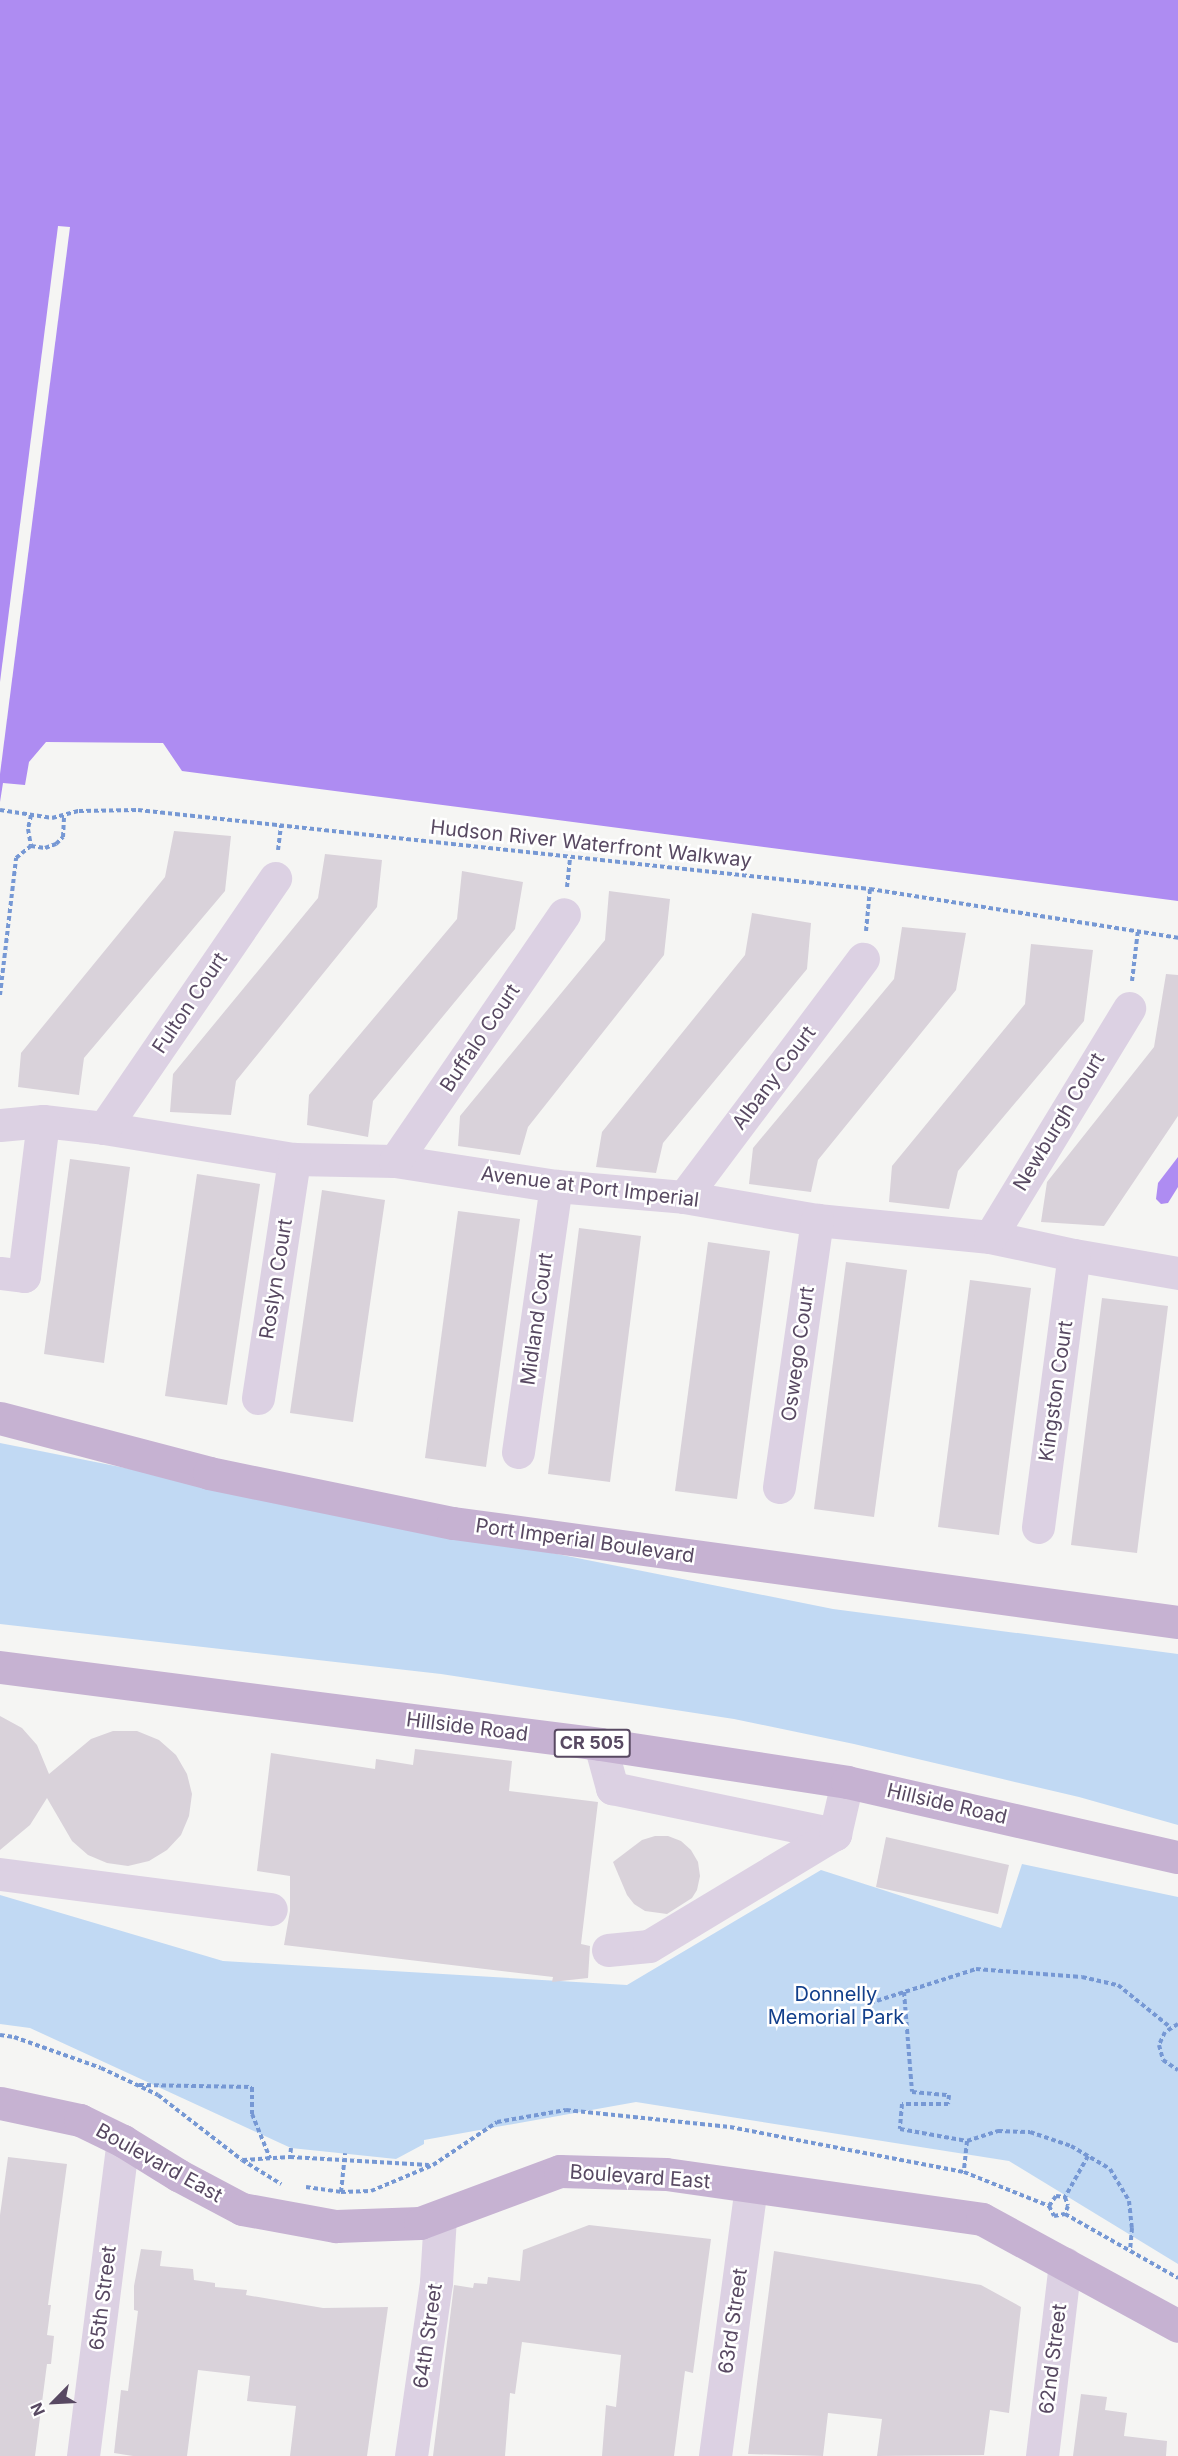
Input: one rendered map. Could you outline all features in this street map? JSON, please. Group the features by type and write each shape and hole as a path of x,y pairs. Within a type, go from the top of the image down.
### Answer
{"main road":[{"name":"Port Imperial Boulevard","path":"0,1418 209,1473 453,1523 1178,1622"},
{"name":"Hillside Road","path":"0,1667 600,1744 847,1782 1178,1857"},
{"name":"Boulevard East","path":"0,2103 80,2120 123,2140 178,2175 242,2209 336,2226 420,2223 560,2171 666,2174 982,2219 1178,2326"}],"street":[{"name":"Fulton Court","path":"104,1128 276,878"},
{"name":"Buffalo Court","path":"395,1161 564,914"},
{"name":"Albany Court","path":"684,1197 863,959"},
{"name":"Newburgh Court","path":"990,1237 1128,1008"},
{"name":"Avenue at Port Imperial","path":"0,1125 44,1121 104,1128 294,1159 395,1161 556,1186 684,1197 818,1220 990,1237 1074,1255 1178,1273"},
{"path":"12,1274 44,1121"},
{"name":"Roslyn Court","path":"258,1398 294,1159"},
{"name":"Midland Court","path":"518,1452 556,1186"},
{"name":"Oswego Court","path":"779,1487 818,1220"},
{"name":"Kingston Court","path":"1038,1527 1074,1255"},
{"path":"600,1744 612,1788 835,1834"},
{"path":"608,1950 648,1946 835,1834 847,1782"},
{"path":"0,1875 271,1909"},
{"name":"65th Street","path":"83,2456 123,2140"},
{"name":"63rd Street","path":"715,2456 751,2186"},
{"name":"64th Street","path":"411,2456 436,2282 440,2216"},
{"name":"62nd Street","path":"1042,2456 1065,2263"}],"path":[{"name":"Hudson River Waterfront Walkway","path":"0,810 52,818 79,811 138,810 870,889 1178,938"},
{"path":"31,815 28,829 31,846"},
{"path":"0,995 16,858 31,846 45,848 56,844 63,837 64,815"},
{"path":"863,959 870,889"},
{"path":"1128,1008 1138,930"},
{"path":"870,2003 976,1969 1082,1977 1118,1985 1170,2027"},
{"path":"904,1992 912,2092 949,2095 948,2104 902,2104 900,2129 967,2141 998,2131 1030,2132 1071,2146 1110,2169 1129,2201 1132,2228 1130,2249"},
{"path":"1178,2024 1170,2027 1161,2038 1160,2053 1168,2065 1178,2070"},
{"path":"0,2035 14,2037 101,2068 158,2095 242,2160 280,2184 291,2185"},
{"path":"137,2085 252,2087 252,2114 270,2158"},
{"path":"301,2186 341,2192 371,2191 433,2165 497,2122 566,2110 730,2127 964,2172 1049,2206 1054,2216 1065,2214 1178,2278"},
{"path":"964,2172 967,2141"},
{"path":"290,2157 291,2148"},
{"path":"341,2192 345,2153"},
{"path":"1065,2214 1068,2206 1065,2197 1088,2156"},
{"path":"242,2160 290,2157 433,2165"},
{"path":"1049,2206 1056,2196 1065,2197"}],"green space":[{"path":"0,1443 833,1609 1178,1654 1178,1825 1079,1797 854,1744 734,1719 441,1674 0,1624"},
{"name":"Donnelly Memorial Park","path":"1022,1864 1178,1897 1178,2264 1009,2161 636,2102 424,2140 424,2144 396,2159 291,2148 30,2028 0,2024 0,1895 223,1961 627,1985 821,1870 1001,1928"}],"shaded area":[{"path":"0,0 1178,0 1178,901 182,771 163,743 46,742 29,762 25,785 3,783 0,802"},
{"path":"1178,1157 1178,1187 1168,1203 1161,1204 1156,1199 1158,1183"}],"pier":[{"path":"58,226 70,227 0,774 0,682"}],"building":[{"path":"174,831 231,836 225,891 84,1058 79,1095 18,1087 21,1053 165,877"},
{"path":"325,854 382,860 377,907 236,1081 231,1115 170,1112 173,1074 318,898"},
{"path":"462,871 523,882 515,929 373,1101 368,1137 307,1125 309,1095 457,919"},
{"path":"609,891 670,899 664,955 528,1127 520,1155 458,1146 460,1116 605,940"},
{"path":"752,913 811,923 807,969 663,1143 656,1173 596,1167 602,1132 745,955"},
{"path":"902,927 966,933 956,990 818,1160 811,1192 749,1184 753,1148 894,979"},
{"path":"1031,944 1093,950 1084,1021 958,1171 949,1209 889,1202 892,1166 1025,1004"},
{"path":"1166,974 1178,975 1178,1116 1104,1226 1041,1222 1047,1182 1154,1047"},
{"path":"70,1159 130,1167 104,1363 44,1354"},
{"path":"197,1174 260,1184 227,1405 165,1396"},
{"path":"322,1190 385,1200 353,1422 290,1413"},
{"path":"458,1211 520,1219 486,1467 425,1458"},
{"path":"579,1228 641,1236 610,1482 548,1474"},
{"path":"708,1242 770,1251 737,1499 675,1491"},
{"path":"846,1262 907,1270 874,1517 814,1509"},
{"path":"970,1280 1031,1288 999,1535 938,1527"},
{"path":"1102,1298 1168,1306 1137,1553 1071,1545"},
{"path":"0,1716 22,1728 37,1745 49,1774 91,1739 113,1731 137,1731 159,1740 176,1755 187,1774 192,1794 189,1816 181,1835 167,1850 149,1861 128,1866 107,1863 88,1855 72,1841 47,1798 30,1825 0,1850"},
{"path":"415,1749 512,1761 509,1791 598,1802 581,1944 590,1946 588,1978 552,1982 553,1977 284,1945 290,1911 290,1876 257,1871 271,1753 375,1769 376,1759 413,1765"},
{"path":"655,1836 668,1836 681,1841 691,1850 698,1862 700,1876 697,1890 692,1898 667,1914 645,1911 634,1904 627,1895 613,1862 642,1840"},
{"path":"886,1837 1009,1865 998,1914 876,1887"},
{"path":"8,2157 67,2164 48,2305 51,2305 47,2335 54,2336 51,2364 47,2364 35,2456 0,2456 0,2215"},
{"path":"589,2225 711,2239 693,2373 685,2371 674,2456 602,2456 606,2405 616,2407 621,2355 522,2342 515,2394 510,2393 505,2456 433,2456 454,2285 473,2288 474,2283 487,2284 488,2277 520,2281 523,2250"},
{"path":"141,2249 162,2251 160,2266 193,2269 194,2280 215,2283 215,2287 247,2290 246,2295 323,2308 388,2307 367,2456 290,2456 296,2406 247,2401 250,2376 198,2370 187,2456 133,2456 114,2453 121,2390 128,2391 138,2311 134,2310 134,2286"},
{"path":"774,2251 981,2285 1021,2307 1009,2413 990,2410 984,2455 877,2456 882,2419 828,2413 823,2456 748,2454"},
{"path":"1081,2394 1107,2397 1105,2410 1127,2413 1124,2436 1167,2441 1166,2456 1073,2456"}]}
